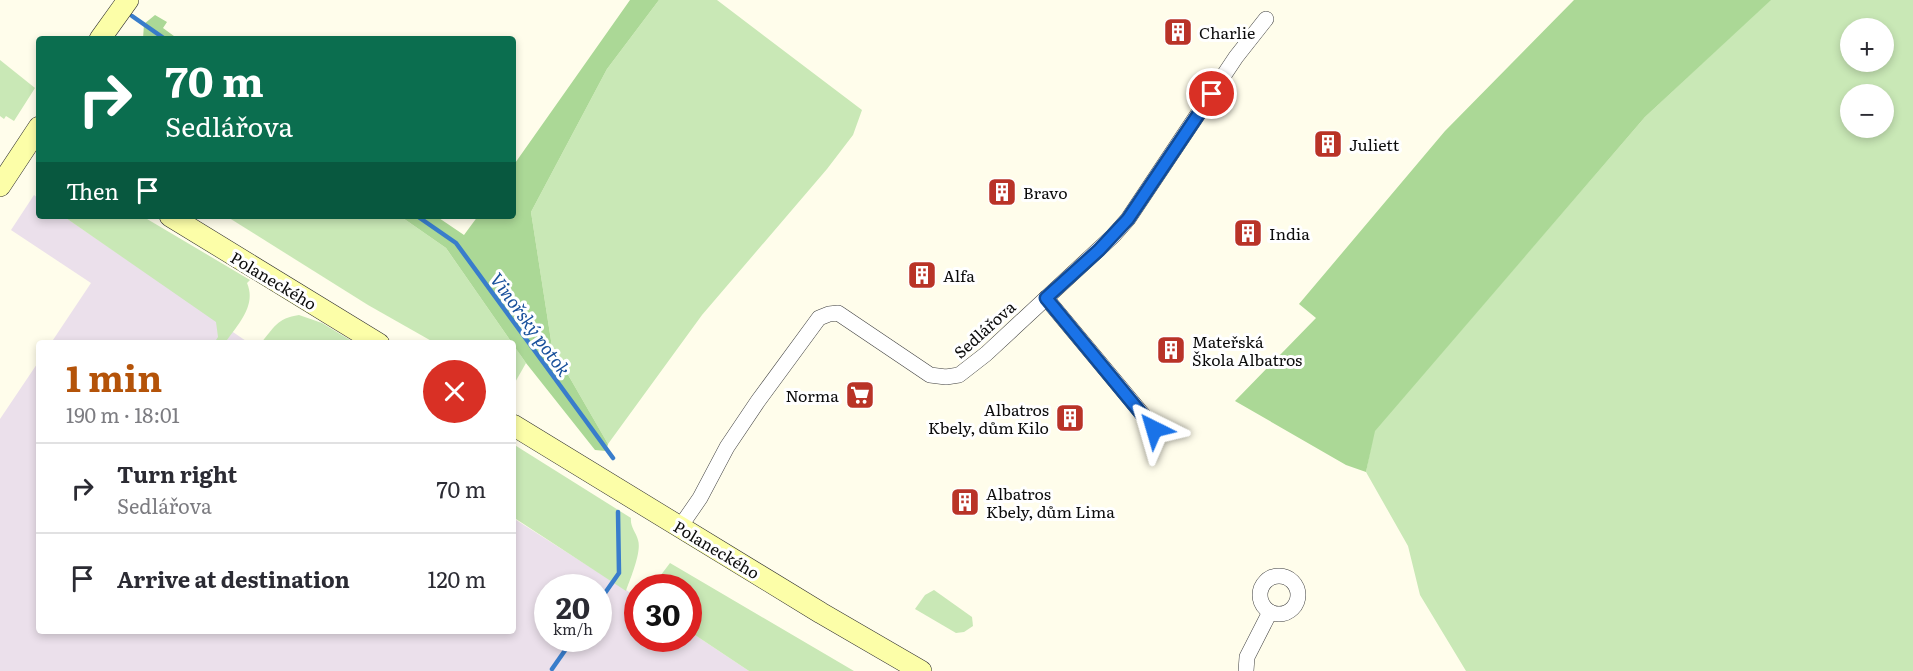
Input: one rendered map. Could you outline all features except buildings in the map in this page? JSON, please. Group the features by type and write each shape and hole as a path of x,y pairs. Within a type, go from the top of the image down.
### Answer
{"street":[{"path":"102,36 128,0"},
{"name":"Sedlářova","path":"680,527 700,498 727,447 758,400 819,318 838,313 930,375 946,377 959,375 968,368 1099,250 1128,219 1236,57 1266,19"},
{"path":"0,186 36,135"},
{"name":"Polaneckého","path":"175,219 372,340"},
{"path":"1046,298 1154,429"},
{"name":"Polaneckého","path":"516,428 921,671"},
{"path":"1246,671 1247,657 1270,612"}],"shaded area":[{"path":"34,195 36,197 36,219 67,219 245,340 53,340 91,283 11,230"},
{"path":"36,365 36,634 516,634 516,520 601,574 534,574 534,652 612,652 612,581 624,589 624,652 702,652 702,640 749,671 0,671 0,419"}],"green space":[{"path":"630,0 659,0 607,69 531,212 552,347 608,444 606,451 595,450 526,363 516,349 516,340 510,340 446,248 404,219 440,219 464,235 476,219 516,219 516,162"},
{"path":"659,0 717,0 862,110 853,135 827,169 702,315 608,444 552,347 531,212 607,69"},
{"path":"1574,0 1771,0 1645,117 1375,431 1366,472 1346,465 1235,401 1316,318 1299,304 1445,131"},
{"path":"1770,0 1913,0 1913,671 1466,671 1420,595 1408,546 1366,472 1374,431 1645,117"},
{"path":"155,15 167,22 163,28 174,36 143,36 144,24"},
{"path":"0,60 35,88 14,121 6,116 4,119 0,116"},
{"path":"67,219 147,219 250,280 247,283 248,307 227,340 216,340 218,337 216,322"},
{"path":"231,219 404,219 446,248 510,340 430,340 368,305"},
{"path":"299,315 322,323 350,340 263,340 281,321"},
{"path":"516,348 526,363 516,381"},
{"path":"516,446 631,518 639,545 632,574 624,574 624,590 612,582 612,574 600,574 516,519"},
{"path":"670,563 689,574 662,574"},
{"path":"702,582 854,671 749,671 702,640"},
{"path":"934,590 972,617 973,626 964,632 956,633 915,609 925,595"}],"waterway":[{"name":"Vinořský potok","path":"132,16 161,36"},
{"name":"Vinořský potok","path":"421,219 456,243 613,458"},
{"name":"Vinořský potok","path":"612,583 619,573 618,512"},
{"name":"Vinořský potok","path":"552,669 564,652"}],"place":[{"name":"Charlie","path":"1178,32"},
{"name":"Juliett","path":"1328,144"},
{"name":"Bravo","path":"1002,192"},
{"name":"India","path":"1248,233"},
{"name":"Alfa","path":"922,275"},
{"name":"Mateřská Škola Albatros","path":"1171,350"},
{"name":"Norma","path":"860,395"},
{"name":"Albatros Kbely, dům Kilo","path":"1070,418"},
{"name":"Albatros Kbely, dům Lima","path":"965,502"}],"route":[{"path":"1154,429 1046,298 1099,250 1128,219 1212,94"}]}
